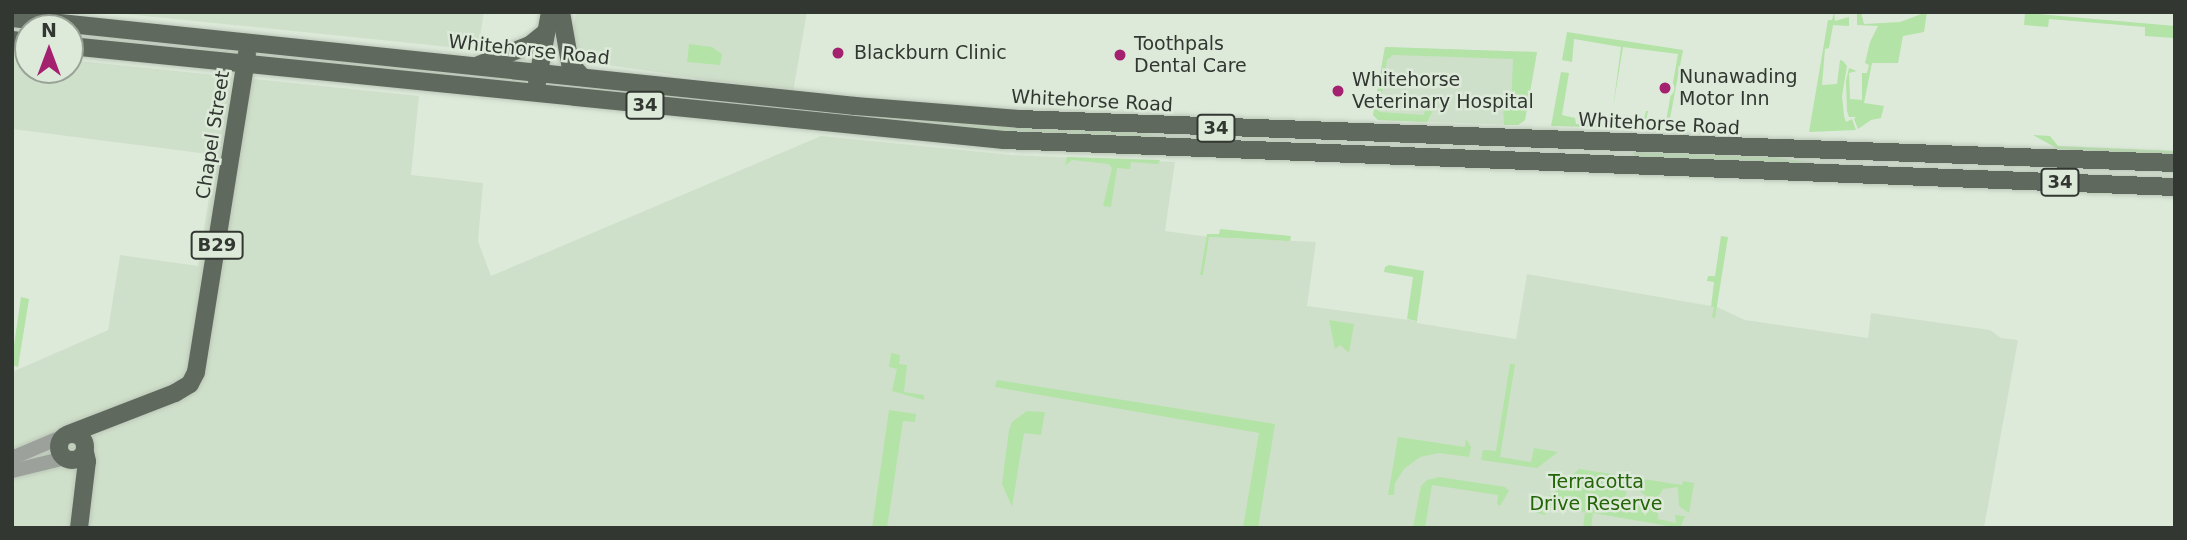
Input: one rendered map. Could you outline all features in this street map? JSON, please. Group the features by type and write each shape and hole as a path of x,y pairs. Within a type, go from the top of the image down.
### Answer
{"main road":[{"path":"535,93 550,12"},
{"path":"561,12 570,63 582,77"},
{"name":"Whitehorse Road","path":"12,18 855,106 1179,127 1752,149 1961,153 2175,163"},
{"path":"476,66 530,45 546,32"},
{"name":"Chapel Street","path":"113,418 185,387 196,372 248,42"},
{"name":"34","path":"84,47 1004,140 2175,187"},
{"path":"771,97 788,109 788,119"},
{"path":"852,126 846,114 855,106"},
{"path":"1961,153 1976,178"},
{"name":"B29","path":"68,435 113,418"},
{"name":"B29","path":"66,459 77,460 113,418"},
{"path":"66,528 73,484 66,459 59,447 68,435 81,436 87,461 79,528"}],"street":[{"path":"12,458 68,435"},
{"path":"12,471 66,459"}],"shaded area":[{"path":"106,12 484,12 478,50"},
{"path":"576,12 807,12 793,92 587,62 579,52 573,33"},
{"path":"1385,47 1537,52 1525,120 1518,125 1378,120 1373,115"},
{"path":"12,53 14,84 84,84 84,61 419,96 411,175 483,183 478,241 491,276 821,136 1011,155 1175,162 1165,231 1209,237 1316,242 1307,306 1417,321 1516,339 1527,274 1717,307 1745,320 1868,338 1871,313 1990,330 2001,338 2018,340 1984,528 12,528 12,372 108,330 120,255 198,266 216,155 12,129"}],"green space":[{"path":"1834,12 1835,21 1849,17 1849,26 1833,25 1829,48 1825,49 1822,85 1837,84 1840,60 1843,61 1847,66 1842,96 1844,116 1846,122 1852,119 1856,130 1809,132 1828,20 1832,20"},
{"path":"1857,12 1861,12 1864,24 1900,22 1927,12 1924,32 1903,36 1898,63 1872,63 1864,103 1884,106 1881,118 1871,120 1858,129 1854,119 1856,117 1849,117 1847,111 1846,81 1849,68 1857,71 1849,73 1850,99 1862,100 1862,73 1867,73 1869,65 1865,63 1870,42 1878,26 1857,25"},
{"path":"2025,13 2175,26 2175,35 2174,38 2145,36 2145,27 2049,19 2048,27 2024,25"},
{"path":"1567,32 1683,50 1668,129 1551,126 1561,72 1569,73 1562,115 1575,118 1576,124 1642,126 1648,111 1645,126 1665,127 1678,54 1623,47 1613,108 1621,47 1574,39 1572,62 1562,60"},
{"path":"689,44 712,47 722,54 720,65 687,62"},
{"path":"1385,47 1537,52 1525,120 1518,125 1504,125 1503,108 1511,108 1513,59 1393,55 1387,60 1379,112 1424,115 1425,108 1429,106 1432,112 1427,122 1378,120 1373,115"},
{"path":"856,114 1131,131 1158,137 1327,145 1001,132"},
{"path":"2033,135 2050,136 2058,146 2175,151 2175,155 2058,149"},
{"path":"1633,152 1770,157 1814,163 1894,167 1637,158"},
{"path":"1067,157 1160,160 1158,164 1131,162 1130,169 1117,168 1111,207 1103,206 1112,168 1109,164 1072,160 1065,166"},
{"path":"1220,229 1291,236 1290,241 1209,237 1203,275 1200,275 1207,234 1219,234"},
{"path":"1721,236 1728,237 1715,318 1712,317 1714,307 1711,307 1714,282 1707,281 1708,276 1715,276"},
{"path":"1389,265 1424,271 1417,321 1407,319 1413,277 1384,272"},
{"path":"21,297 29,299 18,367 12,365 12,359"},
{"path":"1329,320 1354,324 1349,353 1340,345 1335,349"},
{"path":"891,353 900,355 899,364 907,365 904,392 924,395 924,400 892,391 897,369 889,367"},
{"path":"1510,364 1515,364 1500,457 1531,462 1534,448 1558,452 1537,468 1481,460 1483,450 1496,451"},
{"path":"997,380 1275,424 1258,528 1243,528 1259,433 995,387"},
{"path":"889,410 916,414 915,422 903,421 887,528 872,528"},
{"path":"1027,411 1045,412 1041,435 1024,433 1012,507 1002,484 1009,430 1012,422"},
{"path":"1398,437 1465,447 1466,439 1471,447 1469,457 1439,453 1420,457 1404,469 1395,483 1394,495 1388,495"},
{"name":"Terracotta Drive Reserve","path":"1579,469 1682,485 1683,481 1694,483 1689,513 1679,506 1678,487 1663,489 1657,499 1662,507 1628,483 1624,503 1658,509 1658,519 1676,523 1675,515 1685,516 1680,528 1593,513 1591,528 1583,528 1585,512 1548,505 1545,515 1535,511"},
{"path":"1439,477 1505,487 1509,491 1500,506 1497,504 1498,495 1432,485 1425,528 1413,528 1421,486 1427,480"}],"place":[{"name":"Blackburn Clinic","path":"838,53"},
{"name":"Toothpals Dental Care","path":"1120,55"},
{"name":"Nunawading Motor Inn","path":"1665,88"},
{"name":"Whitehorse Veterinary Hospital","path":"1338,91"}]}
